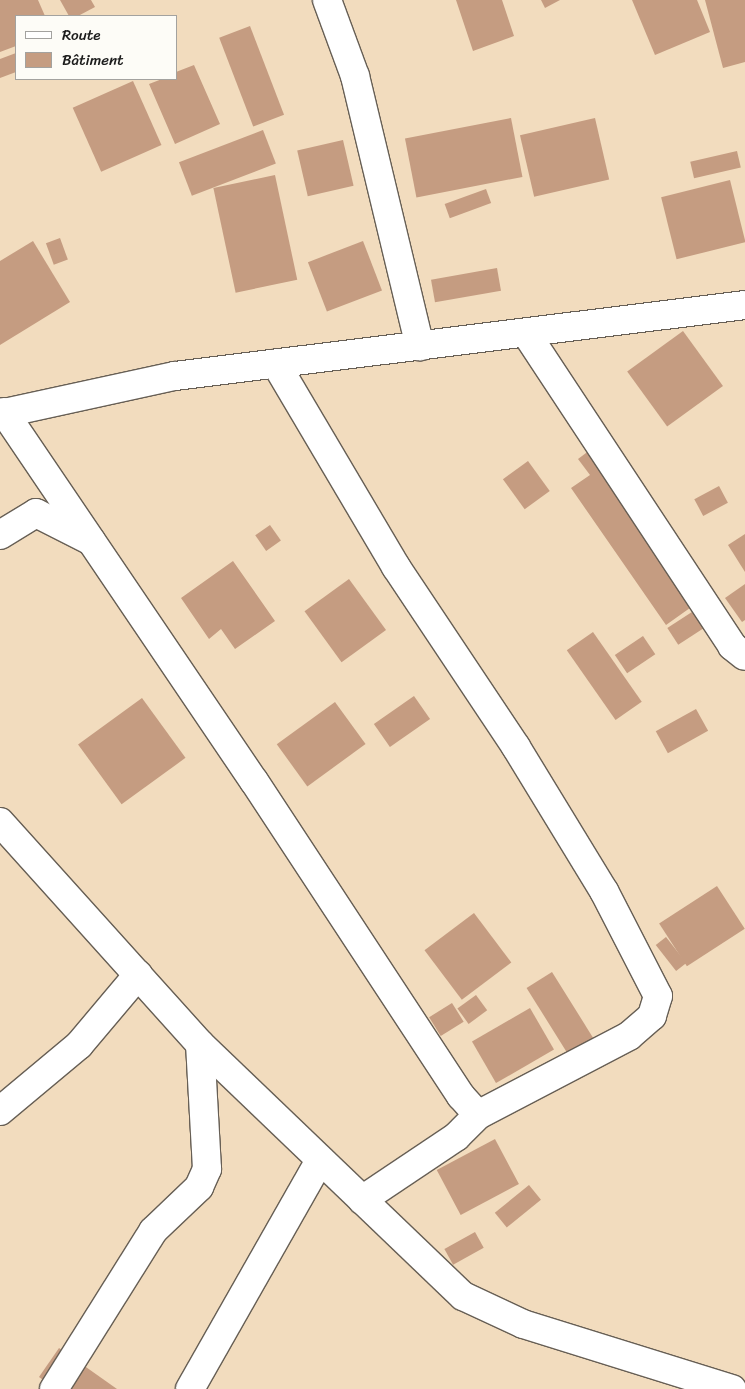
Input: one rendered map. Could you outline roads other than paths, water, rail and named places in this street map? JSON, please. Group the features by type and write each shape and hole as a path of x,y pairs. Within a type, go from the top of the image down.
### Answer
{"street":[{"path":"327,0 355,76 420,346"},
{"path":"478,1115 461,1096 92,542 2,413 175,376 745,305"},
{"path":"526,333 738,651 745,674"},
{"path":"276,364 396,567 516,746 604,891 658,996 652,1016 629,1036 478,1115 456,1137 362,1200"},
{"path":"0,535 36,513 92,542"},
{"path":"0,822 200,1044 462,1296 523,1324 732,1389"},
{"path":"0,1111 79,1045 138,975"},
{"path":"54,1389 153,1231 198,1187 207,1169 200,1044"},
{"path":"190,1389 320,1160"}]}
